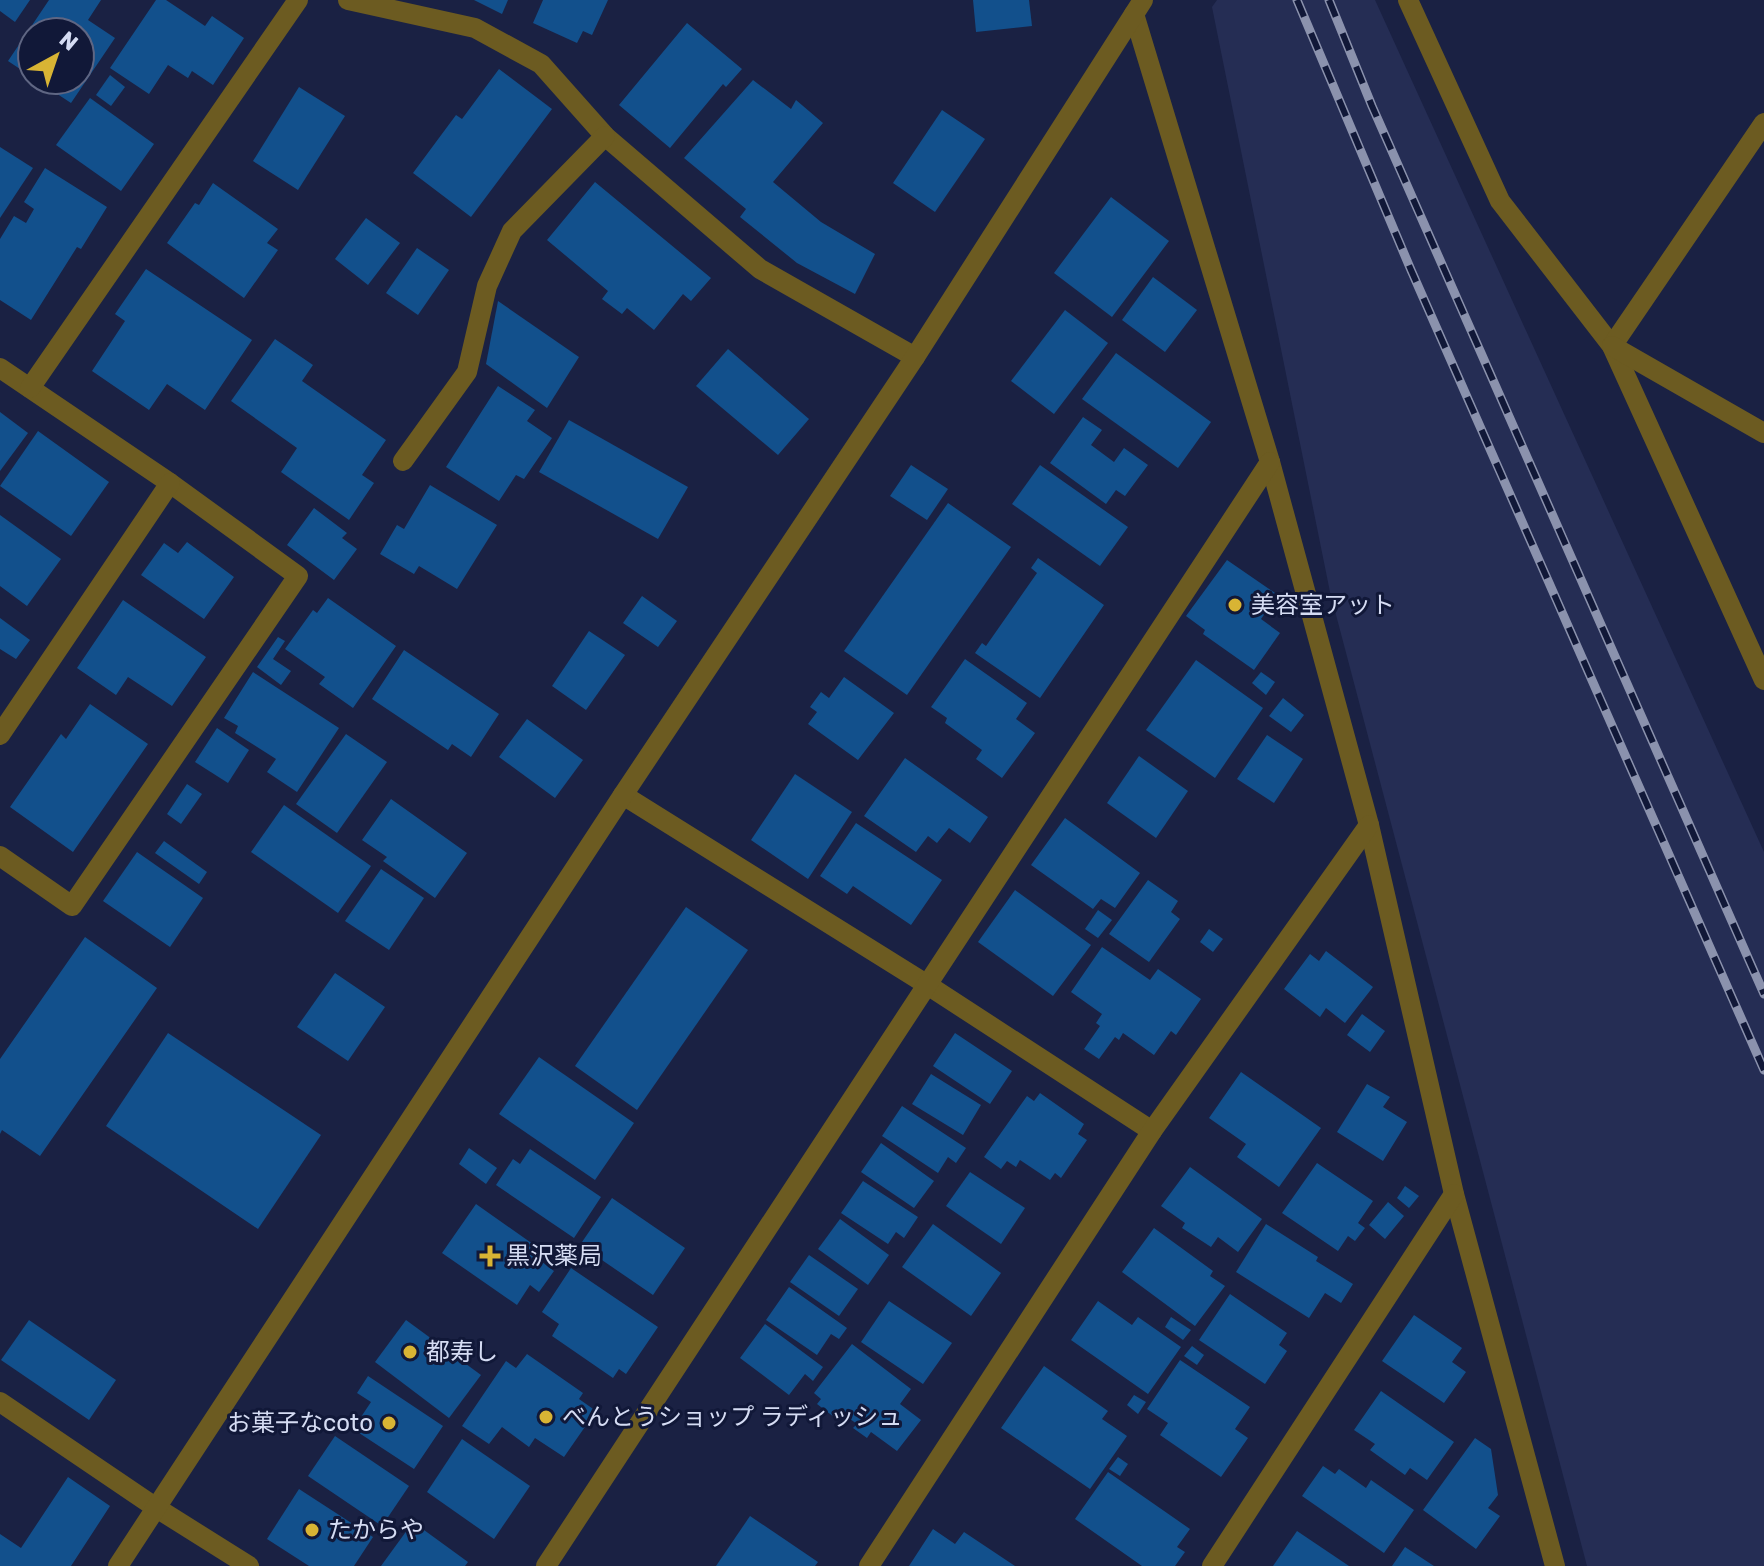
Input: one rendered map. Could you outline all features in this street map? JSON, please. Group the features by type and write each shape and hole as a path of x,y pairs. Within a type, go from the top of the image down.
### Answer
{"street":[{"path":"30,388 298,0"},
{"path":"348,0 475,28 541,64 605,136 760,269 915,357"},
{"path":"1408,0 1500,201 1612,346 1764,680"},
{"path":"118,1566 623,795 915,357 1136,5"},
{"path":"1136,5 1270,462 1369,825 1454,1194 1554,1565"},
{"path":"1612,346 1764,123"},
{"path":"403,461 467,372 487,286 512,231 605,136"},
{"path":"1612,346 1764,433"},
{"path":"0,368 170,483 298,576 72,906 0,856"},
{"path":"546,1566 1270,462"},
{"path":"0,735 170,483"},
{"path":"623,795 926,984 1152,1131"},
{"path":"869,1566 1152,1131 1369,825"},
{"path":"1212,1566 1454,1194"},
{"path":"0,1402 155,1507 249,1566"}],"shaded area":[{"path":"1217,0 1375,0 1764,852 1764,1566 1587,1566 1330,592 1212,7"}],"building":[{"path":"0,0 30,0 16,16 15,22 0,11"},
{"path":"49,0 101,0 91,16 38,16"},
{"path":"156,0 166,0 205,26 212,16 244,38 213,85 192,71 188,78 168,65 149,94 110,68"},
{"path":"474,0 508,0 502,14"},
{"path":"543,0 608,0 592,35 583,31 577,43 533,23"},
{"path":"973,0 1029,0 1032,26 976,32"},
{"path":"687,23 742,69 726,87 723,84 670,148 619,105"},
{"path":"96,25 115,38 96,66"},
{"path":"16,49 16,66 8,61"},
{"path":"499,69 552,109 471,217 413,173 456,115 462,119"},
{"path":"110,75 125,87 111,106 96,95"},
{"path":"753,80 791,109 796,100 823,123 773,182 821,222 875,254 855,294 797,263 740,217 746,209 684,158"},
{"path":"299,87 345,116 298,190 253,161"},
{"path":"60,96 76,96 71,103"},
{"path":"90,98 154,144 121,191 56,145"},
{"path":"942,110 985,139 935,212 893,183"},
{"path":"0,147 33,168 0,218"},
{"path":"45,168 107,207 81,249 77,247 31,320 0,300 0,239 14,216 26,223 34,209 24,202"},
{"path":"595,182 711,278 691,301 683,294 654,330 627,308 622,314 602,299 608,291 547,240"},
{"path":"213,183 278,229 267,243 278,250 244,298 167,243"},
{"path":"1111,197 1169,241 1112,317 1054,273"},
{"path":"366,218 400,243 368,285 335,259"},
{"path":"417,248 449,270 418,315 386,293"},
{"path":"146,269 252,340 205,410 167,384 149,410 92,371 125,321 115,314"},
{"path":"1153,277 1197,310 1165,352 1122,320"},
{"path":"498,301 579,357 547,408 486,364"},
{"path":"1065,310 1108,343 1054,414 1011,381"},
{"path":"275,339 313,365 302,381 386,440 362,475 374,483 349,520 281,472 297,448 231,401"},
{"path":"728,349 809,419 778,455 696,386"},
{"path":"1116,353 1211,422 1178,468 1082,399"},
{"path":"498,386 535,410 527,421 552,438 524,479 516,475 499,501 446,467"},
{"path":"0,412 28,433 0,471"},
{"path":"1083,417 1102,430 1091,445 1114,462 1124,448 1148,465 1125,496 1116,490 1106,504 1050,463"},
{"path":"569,420 688,487 658,539 539,472"},
{"path":"38,431 109,482 71,536 0,486"},
{"path":"911,465 948,489 927,520 890,496"},
{"path":"1040,465 1128,527 1100,566 1012,504"},
{"path":"430,485 497,525 457,589 419,566 414,574 380,554 397,525 404,529"},
{"path":"948,503 1011,547 907,695 844,651"},
{"path":"314,508 347,533 342,538 357,549 334,580 287,545"},
{"path":"0,515 61,559 27,606 0,586"},
{"path":"187,542 234,577 204,619 141,575 164,543 178,553"},
{"path":"1038,558 1104,605 1040,698 975,653 982,643 986,646 1037,573 1031,568"},
{"path":"1227,560 1278,595 1261,619 1280,633 1254,670 1203,634 1205,630 1186,616"},
{"path":"642,596 677,621 658,647 623,623"},
{"path":"328,598 396,646 353,708 319,684 325,677 285,649 313,610 317,613"},
{"path":"123,600 206,657 172,706 128,677 116,695 77,668"},
{"path":"0,618 30,640 16,659 0,649"},
{"path":"589,631 625,655 586,710 552,686"},
{"path":"278,637 285,641 273,659 291,671 281,685 257,667"},
{"path":"404,650 499,714 471,757 452,744 448,750 372,699"},
{"path":"965,659 1027,703 1016,719 1035,733 1002,778 976,759 982,750 945,723 947,718 931,707"},
{"path":"1196,660 1263,708 1215,778 1146,730"},
{"path":"253,672 339,728 297,792 267,772 276,759 235,733 238,726 224,718"},
{"path":"1261,672 1275,682 1266,695 1252,683"},
{"path":"844,677 894,713 858,760 808,724 817,712 810,707 821,692 829,698"},
{"path":"1283,698 1304,715 1291,732 1269,716"},
{"path":"90,704 148,744 73,852 10,807 61,734 66,739"},
{"path":"527,719 583,760 555,798 499,757"},
{"path":"217,728 249,750 228,783 195,762"},
{"path":"346,734 387,762 337,833 296,804"},
{"path":"1267,735 1303,759 1274,803 1237,779"},
{"path":"1139,756 1188,791 1156,838 1107,803"},
{"path":"905,758 988,817 970,843 949,828 937,843 928,836 916,852 864,816"},
{"path":"795,774 852,812 808,879 751,840"},
{"path":"187,784 202,794 181,824 167,814"},
{"path":"391,799 467,853 435,898 383,861 387,857 362,840"},
{"path":"284,805 371,866 338,913 251,852"},
{"path":"1065,818 1140,873 1115,908 1101,899 1093,909 1031,865"},
{"path":"856,823 942,880 911,925 853,886 847,894 820,876"},
{"path":"164,841 207,872 199,884 155,853"},
{"path":"137,852 203,898 170,947 103,901"},
{"path":"381,869 424,898 389,950 345,921"},
{"path":"1148,880 1178,901 1171,912 1180,919 1149,962 1109,934"},
{"path":"1015,890 1091,945 1053,996 978,942"},
{"path":"686,907 748,950 637,1110 575,1066"},
{"path":"1098,910 1112,920 1098,938 1085,929"},
{"path":"1209,929 1223,939 1213,952 1200,942"},
{"path":"85,937 157,988 40,1156 2,1130 0,1134 0,1059"},
{"path":"1102,947 1150,980 1158,969 1201,999 1176,1035 1171,1031 1154,1055 1123,1033 1119,1040 1115,1037 1099,1059 1084,1049 1100,1026 1096,1023 1102,1014 1071,992"},
{"path":"1326,951 1373,987 1345,1023 1326,1008 1320,1017 1284,989 1310,954 1319,961"},
{"path":"335,973 385,1007 348,1061 297,1027"},
{"path":"1362,1014 1385,1031 1370,1052 1347,1035"},
{"path":"168,1033 321,1135 258,1229 106,1126"},
{"path":"955,1033 1012,1071 990,1104 933,1066"},
{"path":"539,1057 634,1123 595,1180 499,1114"},
{"path":"1241,1072 1321,1128 1279,1187 1237,1157 1246,1144 1209,1118"},
{"path":"931,1074 981,1105 963,1135 912,1104"},
{"path":"1367,1084 1390,1097 1383,1107 1407,1122 1383,1161 1337,1132"},
{"path":"1040,1093 1084,1124 1078,1134 1087,1140 1061,1178 1055,1173 1050,1180 1020,1160 1016,1167 1007,1161 1001,1169 984,1157 1027,1096 1034,1101"},
{"path":"902,1106 966,1148 956,1163 948,1157 938,1173 882,1136"},
{"path":"881,1143 934,1181 914,1208 861,1172"},
{"path":"469,1148 497,1168 486,1184 459,1164"},
{"path":"530,1149 601,1197 574,1238 496,1185 513,1159 520,1164"},
{"path":"1317,1163 1373,1201 1358,1223 1365,1228 1355,1241 1348,1236 1338,1251 1282,1213"},
{"path":"1190,1167 1262,1219 1238,1252 1218,1237 1211,1247 1182,1228 1185,1223 1161,1206"},
{"path":"970,1172 1025,1208 1001,1244 946,1206"},
{"path":"863,1181 918,1217 904,1238 896,1232 888,1244 841,1213"},
{"path":"1405,1186 1419,1196 1409,1208 1397,1198"},
{"path":"612,1198 685,1248 653,1295 580,1245"},
{"path":"1388,1202 1404,1216 1385,1239 1369,1225"},
{"path":"476,1204 547,1254 542,1262 554,1271 539,1292 530,1285 517,1305 442,1253"},
{"path":"840,1219 889,1255 868,1285 818,1249"},
{"path":"933,1224 1001,1273 971,1316 902,1267"},
{"path":"1266,1224 1353,1284 1341,1303 1325,1293 1309,1318 1236,1272"},
{"path":"1154,1228 1213,1271 1210,1276 1225,1286 1195,1326 1122,1272"},
{"path":"809,1255 858,1289 839,1316 790,1282"},
{"path":"571,1268 658,1327 626,1374 619,1369 613,1378 552,1336 559,1324 542,1312"},
{"path":"789,1287 847,1328 839,1339 831,1334 817,1355 766,1320"},
{"path":"1230,1294 1287,1333 1279,1345 1287,1351 1265,1384 1199,1340"},
{"path":"889,1301 952,1343 923,1384 861,1342"},
{"path":"1098,1301 1132,1325 1138,1317 1181,1347 1148,1394 1071,1340"},
{"path":"1414,1315 1462,1348 1452,1362 1466,1372 1444,1403 1382,1361"},
{"path":"1171,1317 1191,1330 1183,1340 1165,1327"},
{"path":"29,1320 116,1380 89,1420 1,1360"},
{"path":"406,1320 481,1375 449,1418 375,1362"},
{"path":"765,1324 823,1367 813,1381 805,1374 789,1395 740,1358"},
{"path":"852,1344 911,1389 900,1404 921,1420 897,1451 871,1432 867,1438 853,1428 857,1424 839,1411 834,1417 817,1404 821,1399 814,1393"},
{"path":"1192,1346 1204,1355 1197,1365 1184,1356"},
{"path":"527,1354 583,1393 579,1399 596,1411 564,1457 535,1438 529,1447 502,1427 489,1444 462,1426 506,1361 516,1368"},
{"path":"1180,1360 1250,1407 1235,1429 1248,1438 1221,1477 1160,1435 1168,1423 1147,1409"},
{"path":"1044,1366 1108,1411 1102,1419 1127,1436 1090,1489 1001,1428"},
{"path":"368,1376 443,1426 414,1469 353,1429 371,1402 357,1393"},
{"path":"1381,1391 1454,1442 1427,1480 1410,1468 1405,1475 1370,1450 1375,1444 1354,1430"},
{"path":"1134,1395 1146,1402 1138,1414 1127,1405"},
{"path":"335,1436 409,1486 382,1526 308,1476"},
{"path":"1475,1438 1491,1449 1498,1495 1488,1508 1500,1516 1476,1549 1423,1510"},
{"path":"462,1439 530,1486 494,1539 427,1492"},
{"path":"1118,1457 1128,1464 1120,1476 1109,1469"},
{"path":"1323,1466 1335,1474 1339,1469 1366,1488 1371,1480 1414,1510 1384,1553 1302,1496"},
{"path":"1108,1472 1190,1529 1177,1547 1185,1552 1175,1566 1142,1566 1075,1519"},
{"path":"68,1477 110,1506 71,1566 0,1566 0,1534 21,1548"},
{"path":"299,1489 373,1537 354,1566 309,1566 267,1539"},
{"path":"750,1516 818,1562 815,1566 716,1566"},
{"path":"413,1522 468,1562 465,1566 381,1566"},
{"path":"933,1529 955,1544 964,1532 1015,1566 909,1566"},
{"path":"1297,1531 1349,1566 1273,1566"},
{"path":"1405,1547 1434,1566 1392,1566"}],"railway":[{"path":"1297,0 1411,270 1764,1070"},
{"path":"1329,0 1372,106 1764,994"}],"place":[{"name":"美容室アット","path":"1235,605"},
{"name":"黒沢薬局","path":"490,1256"},
{"name":"都寿し","path":"410,1352"},
{"name":"べんとうショップ ラディッシュ","path":"546,1417"},
{"name":"お菓子なcoto","path":"389,1423"},
{"name":"たからや","path":"312,1530"}]}
